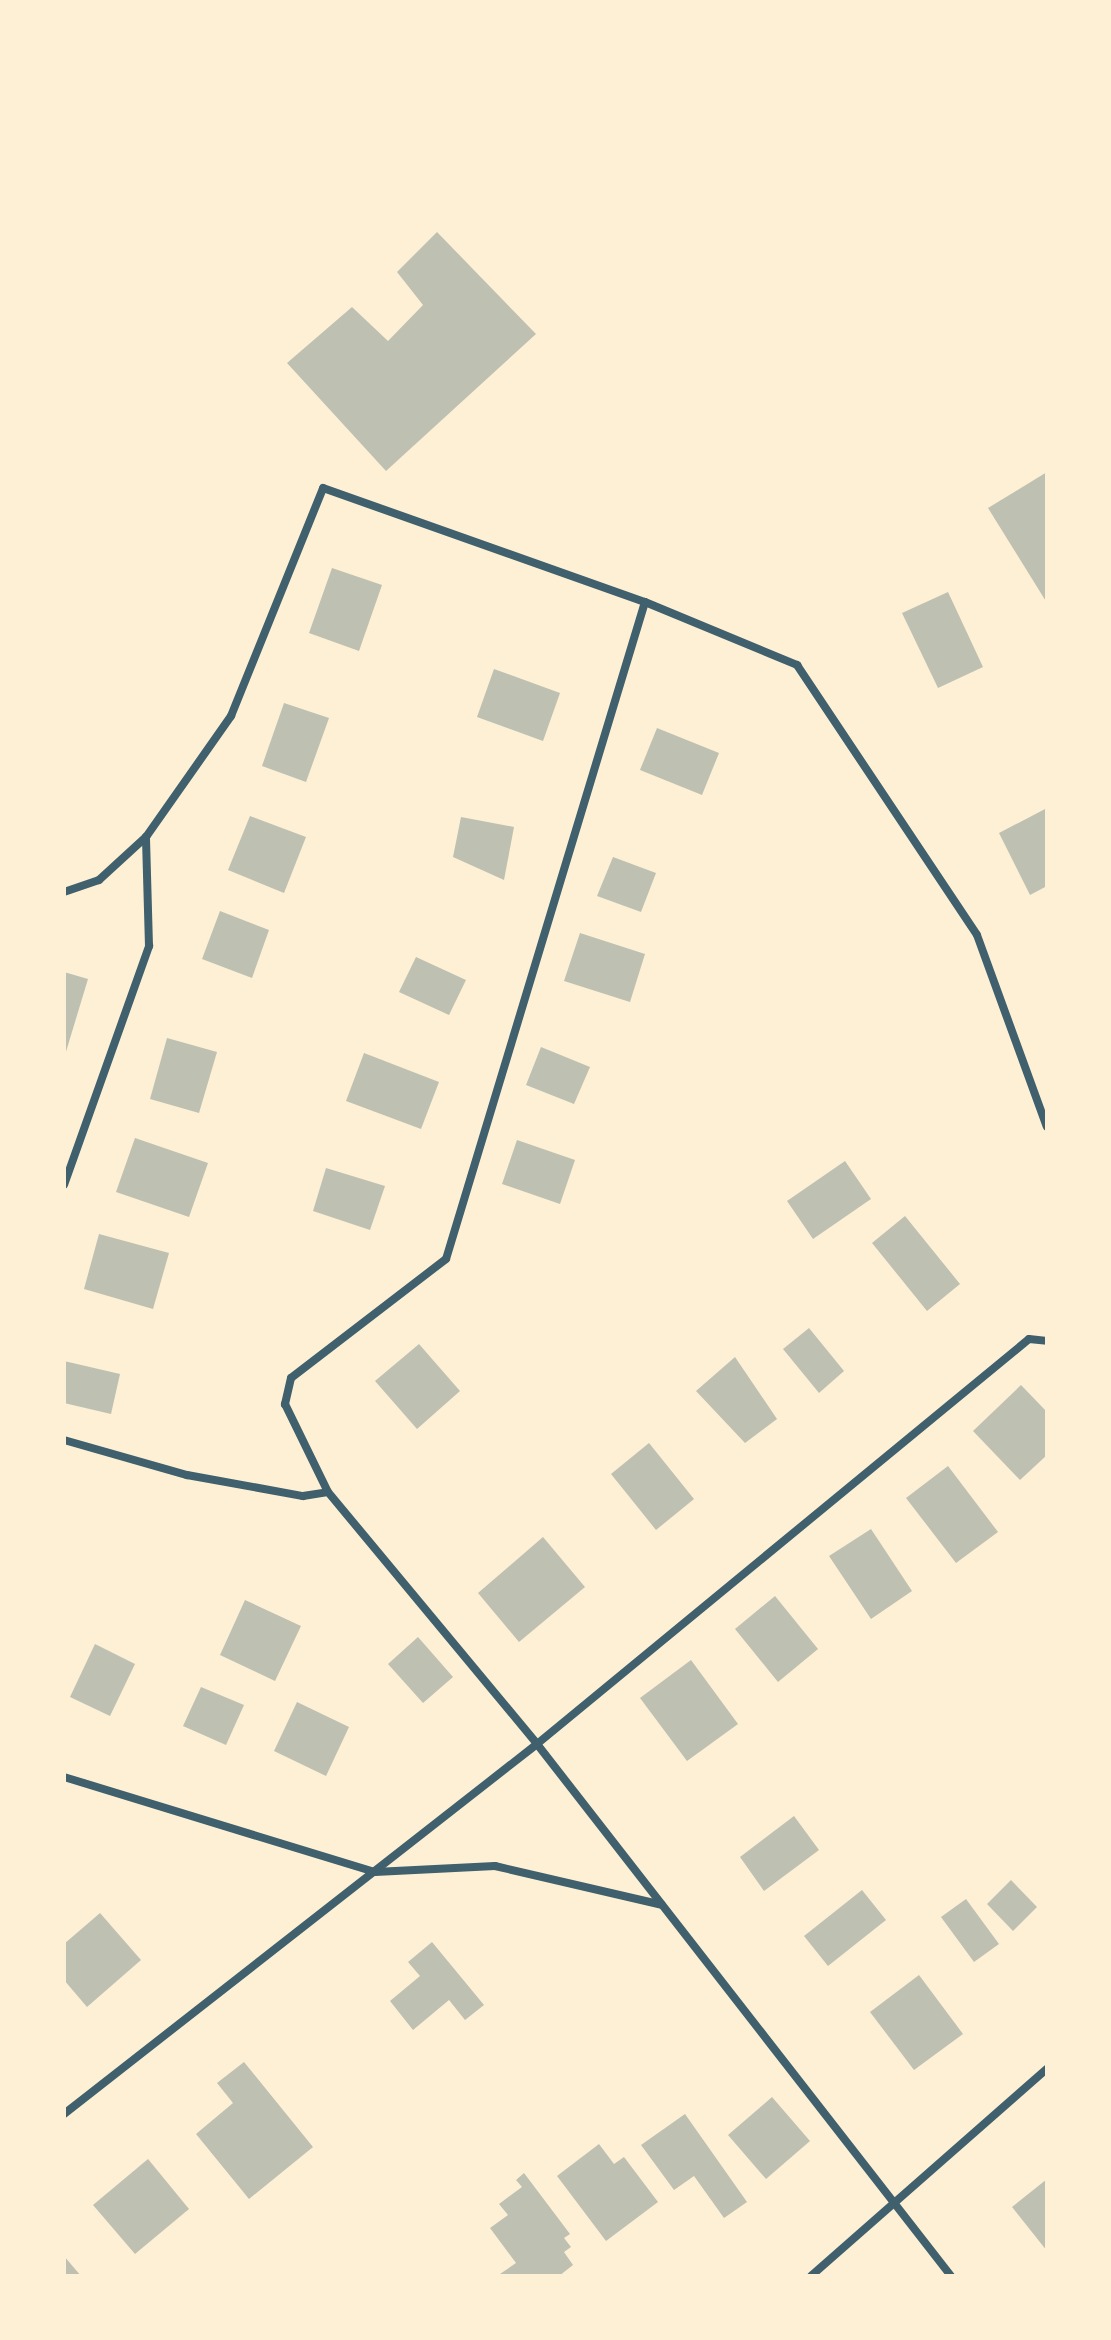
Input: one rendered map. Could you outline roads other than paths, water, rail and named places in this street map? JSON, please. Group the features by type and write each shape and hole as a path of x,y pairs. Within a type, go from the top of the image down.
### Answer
{"street":[{"path":"64,892 99,880 146,837 231,716 323,488 645,602 797,665 977,935 1047,1127"},
{"path":"645,602 446,1259 291,1378 285,1404 328,1492 537,1744 894,2208 951,2276"},
{"path":"64,1185 149,946 146,837"},
{"path":"64,2114 537,1744 1029,1339 1047,1341"},
{"path":"64,1440 187,1475 303,1496 328,1492"},
{"path":"64,1777 375,1872 495,1866 663,1905"},
{"path":"811,2276 894,2208 1047,2069"}]}
